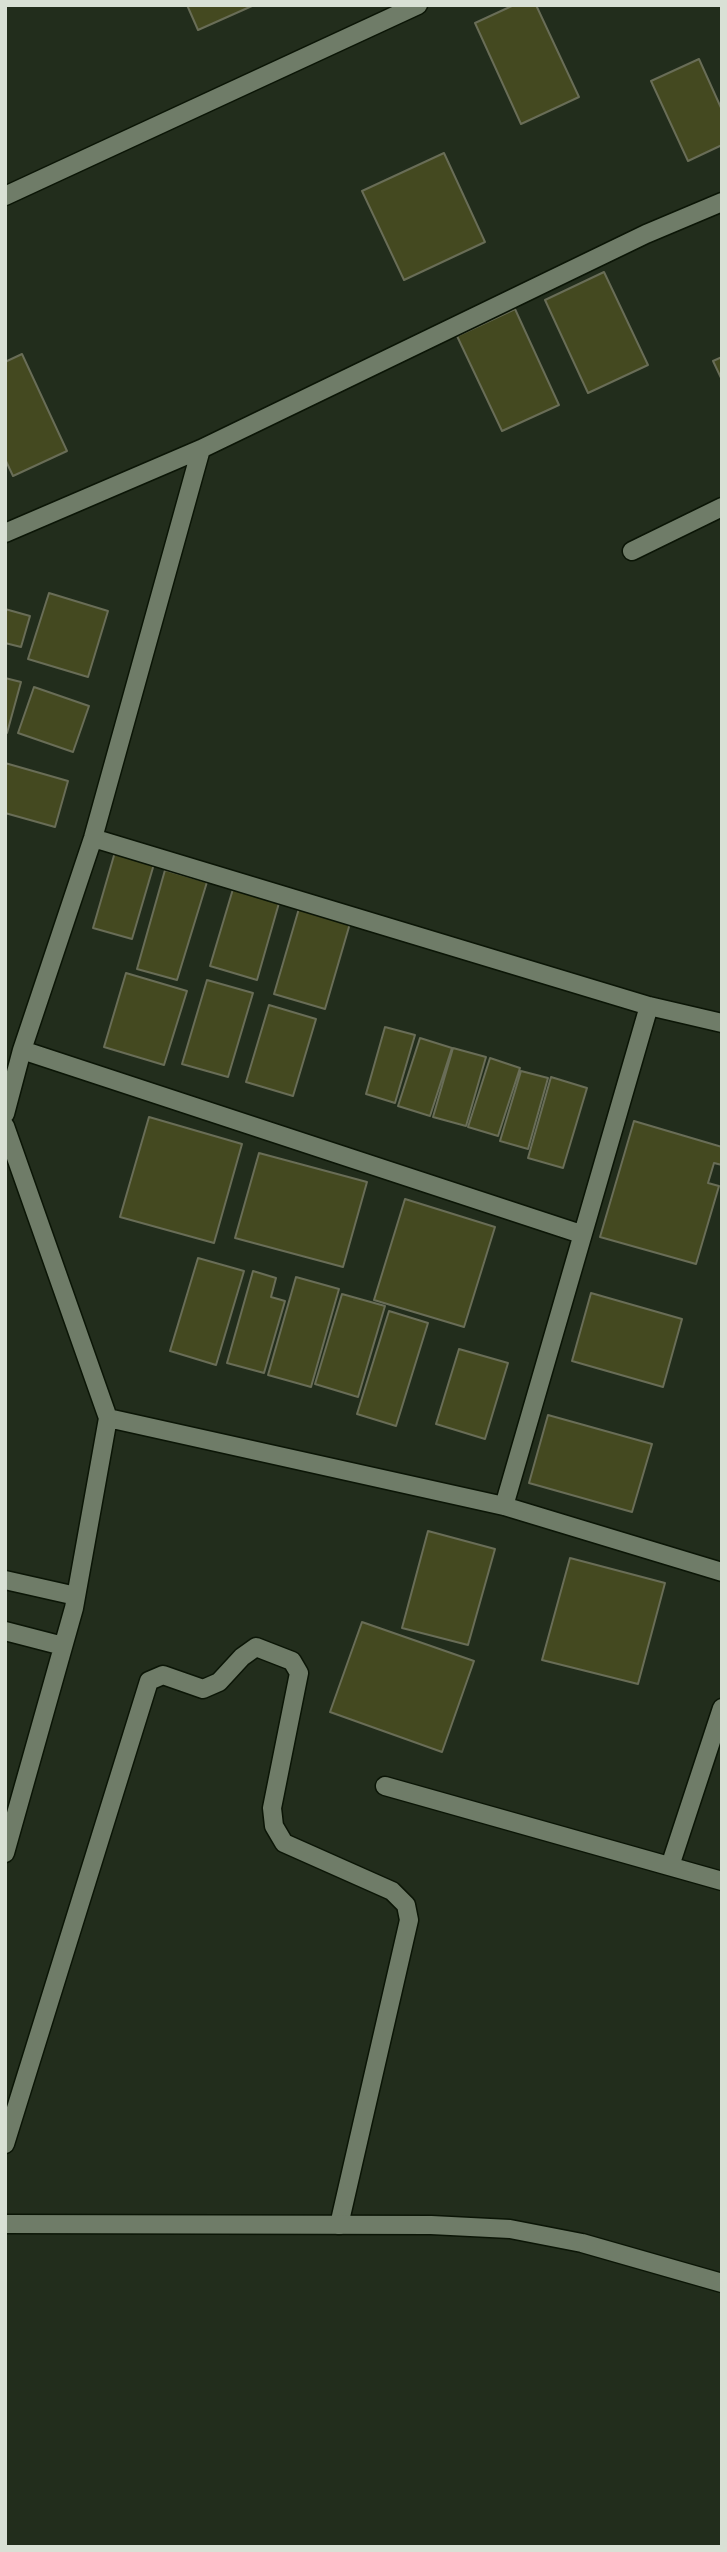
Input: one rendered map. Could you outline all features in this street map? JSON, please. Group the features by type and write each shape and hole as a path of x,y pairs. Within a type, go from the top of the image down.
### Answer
{"street":[{"path":"5,196 418,5"},
{"path":"5,533 201,449 646,234 722,202"},
{"path":"5,1114 22,1050 93,838 201,449"},
{"path":"632,551 722,507"},
{"path":"93,838 649,1006 722,1023"},
{"path":"504,1506 649,1006"},
{"path":"22,1050 581,1234"},
{"path":"5,1126 108,1418 76,1596 5,1853"},
{"path":"108,1418 504,1506 722,1572"},
{"path":"5,1580 76,1596"},
{"path":"5,1631 63,1646"},
{"path":"5,2144 149,1681 163,1675 203,1689 219,1682 242,1657 256,1647 292,1661 299,1673 272,1808 274,1826 284,1843 392,1891 406,1905 409,1920 339,2225"},
{"path":"670,1866 722,1708"},
{"path":"385,1786 722,1881"},
{"path":"5,2224 431,2225 510,2229 582,2243 722,2283"}],"building":[{"path":"187,5 252,5 252,6 198,30"},
{"path":"514,5 536,5 579,97 521,124 475,23"},
{"path":"699,59 722,110 722,145 688,161 651,81"},
{"path":"444,153 485,242 404,280 362,191"},
{"path":"604,272 648,365 588,393 545,300"},
{"path":"515,309 559,405 502,431 457,336"},
{"path":"22,354 67,451 13,476 5,459 5,362"},
{"path":"722,357 722,380 713,361"},
{"path":"49,593 108,611 88,677 28,659"},
{"path":"5,609 30,616 21,647 5,643"},
{"path":"5,678 21,682 7,733 5,733"},
{"path":"34,687 89,706 73,752 18,733"},
{"path":"5,763 68,781 55,827 5,813"},
{"path":"115,852 154,864 132,939 93,928"},
{"path":"165,870 207,882 177,980 137,969"},
{"path":"233,889 279,903 257,980 210,966"},
{"path":"300,905 351,920 325,1009 274,994"},
{"path":"126,973 187,991 164,1065 104,1047"},
{"path":"207,980 253,993 228,1077 182,1064"},
{"path":"269,1005 316,1019 293,1096 246,1082"},
{"path":"385,1027 415,1035 395,1103 366,1094"},
{"path":"420,1038 452,1048 430,1116 398,1106"},
{"path":"453,1048 486,1057 466,1126 433,1117"},
{"path":"490,1058 520,1068 498,1136 468,1127"},
{"path":"521,1071 548,1078 528,1149 500,1141"},
{"path":"551,1077 587,1088 563,1168 528,1158"},
{"path":"149,1117 242,1144 214,1243 120,1217"},
{"path":"634,1121 722,1147 722,1165 714,1163 708,1183 719,1186 696,1264 600,1237"},
{"path":"259,1153 367,1182 343,1267 235,1238"},
{"path":"405,1199 495,1227 464,1327 374,1300"},
{"path":"198,1258 244,1271 216,1365 170,1351"},
{"path":"253,1271 276,1278 271,1297 285,1301 264,1373 227,1363"},
{"path":"296,1277 339,1289 311,1387 268,1375"},
{"path":"591,1293 682,1319 663,1387 572,1361"},
{"path":"342,1294 385,1306 358,1397 315,1384"},
{"path":"389,1311 428,1323 396,1426 357,1414"},
{"path":"459,1349 508,1363 485,1439 436,1424"},
{"path":"548,1415 652,1444 632,1512 529,1483"},
{"path":"428,1531 495,1549 468,1645 402,1628"},
{"path":"570,1558 665,1583 638,1684 542,1660"},
{"path":"362,1622 474,1661 442,1752 330,1712"}]}
